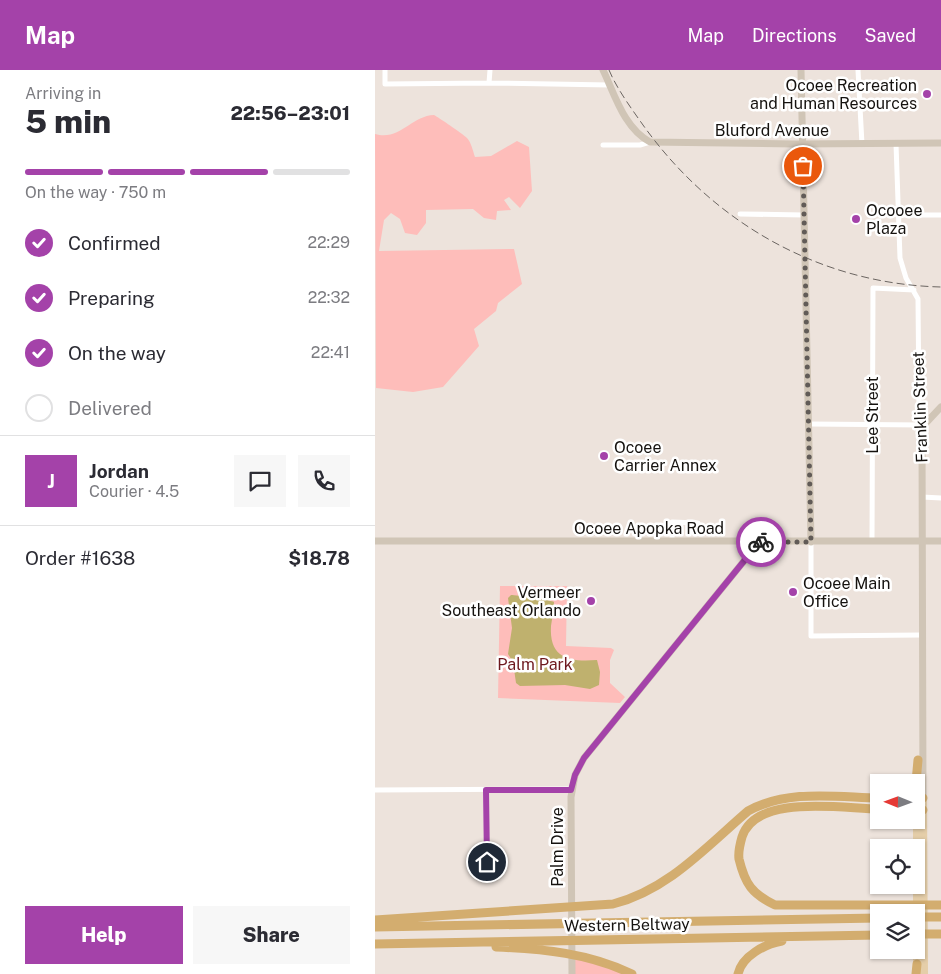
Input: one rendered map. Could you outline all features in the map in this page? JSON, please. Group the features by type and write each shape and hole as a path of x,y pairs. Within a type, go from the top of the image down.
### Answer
{"highway":[{"path":"916,774 918,760"},
{"path":"375,920 579,908 613,904 650,892 670,879 748,811 761,804 790,796 870,798"},
{"path":"870,809 789,808 764,812 745,828 738,856 743,876 753,893 775,905 938,905"},
{"path":"925,918 938,917"},
{"name":"Western Beltway","path":"375,927 870,918"},
{"path":"925,935 938,934"},
{"name":"Western Beltway","path":"375,944 870,935"},
{"path":"739,974 749,957 759,949 775,942 803,938"},
{"path":"403,943 532,949 564,953 579,956 632,974"},
{"path":"917,964 917,974"}],"main road":[{"path":"603,70 634,130 650,142"},
{"path":"801,70 811,542"},
{"name":"Bluford Avenue","path":"650,142 941,143"},
{"path":"924,425 941,406"},
{"name":"Franklin Street","path":"920,774 924,425"},
{"name":"Ocoee Apopka Road","path":"375,540 941,541"},
{"name":"Palm Drive","path":"572,974 571,790 575,775 584,758 744,561 754,542"},
{"name":"Franklin Street","path":"918,774 921,734"},
{"name":"Franklin Street","path":"919,829 919,904"},
{"name":"Franklin Street","path":"917,959 917,964"},
{"name":"Franklin Street","path":"922,959 924,974"}],"street":[{"path":"385,70 385,84 489,82 610,85"},
{"path":"489,82 490,70"},
{"path":"858,70 862,144"},
{"name":"Bluford Avenue","path":"603,145 640,145 650,142"},
{"name":"Franklin Street","path":"896,144 900,258 918,304 919,405 924,425"},
{"path":"740,214 805,215"},
{"path":"899,215 941,215"},
{"name":"Lee Street","path":"872,541 873,288 914,290"},
{"path":"809,424 924,425"},
{"path":"922,496 941,498"},
{"path":"672,541 672,522 698,522"},
{"path":"811,542 811,636 921,635"},
{"path":"375,790 571,790"},
{"path":"486,790 487,862"}],"green space":[{"path":"434,115 467,138 475,157 491,156 517,141 529,147 532,191 520,208 509,197 504,200 511,210 497,211 496,220 484,218 473,209 426,210 426,223 417,235 405,233 400,219 391,213 384,220 379,251 514,249 522,284 498,303 496,311 474,329 479,346 443,387 413,392 376,388 375,134 392,134 419,119"},
{"name":"Palm Park","path":"500,586 567,586 566,646 611,648 614,650 610,660 610,683 625,697 620,703 498,698"},
{"path":"571,954 632,974 571,974"}],"shaded area":[{"path":"511,595 554,602 551,637 554,646 558,652 570,659 597,660 600,672 599,685 590,689 565,685 520,686 516,683 513,662 508,654 512,628 508,598"}],"railway":[{"path":"609,70 629,105 671,160 702,191 736,219 773,242 812,260 853,274 896,283 941,287"}],"way so far":[{"path":"761,542 811,542 803,166"}],"place":[{"name":"Ocoee Recreation and Human Resources","path":"927,94"},
{"name":"Ocooee Plaza","path":"856,219"},
{"name":"Ocoee Carrier Annex","path":"604,456"},
{"name":"Ocoee Main Office","path":"793,592"},
{"name":"Vermeer Southeast Orlando","path":"591,601"}],"route":[{"path":"487,862 486,790 571,790 578,766 584,758 744,561 754,542 761,542"}]}
